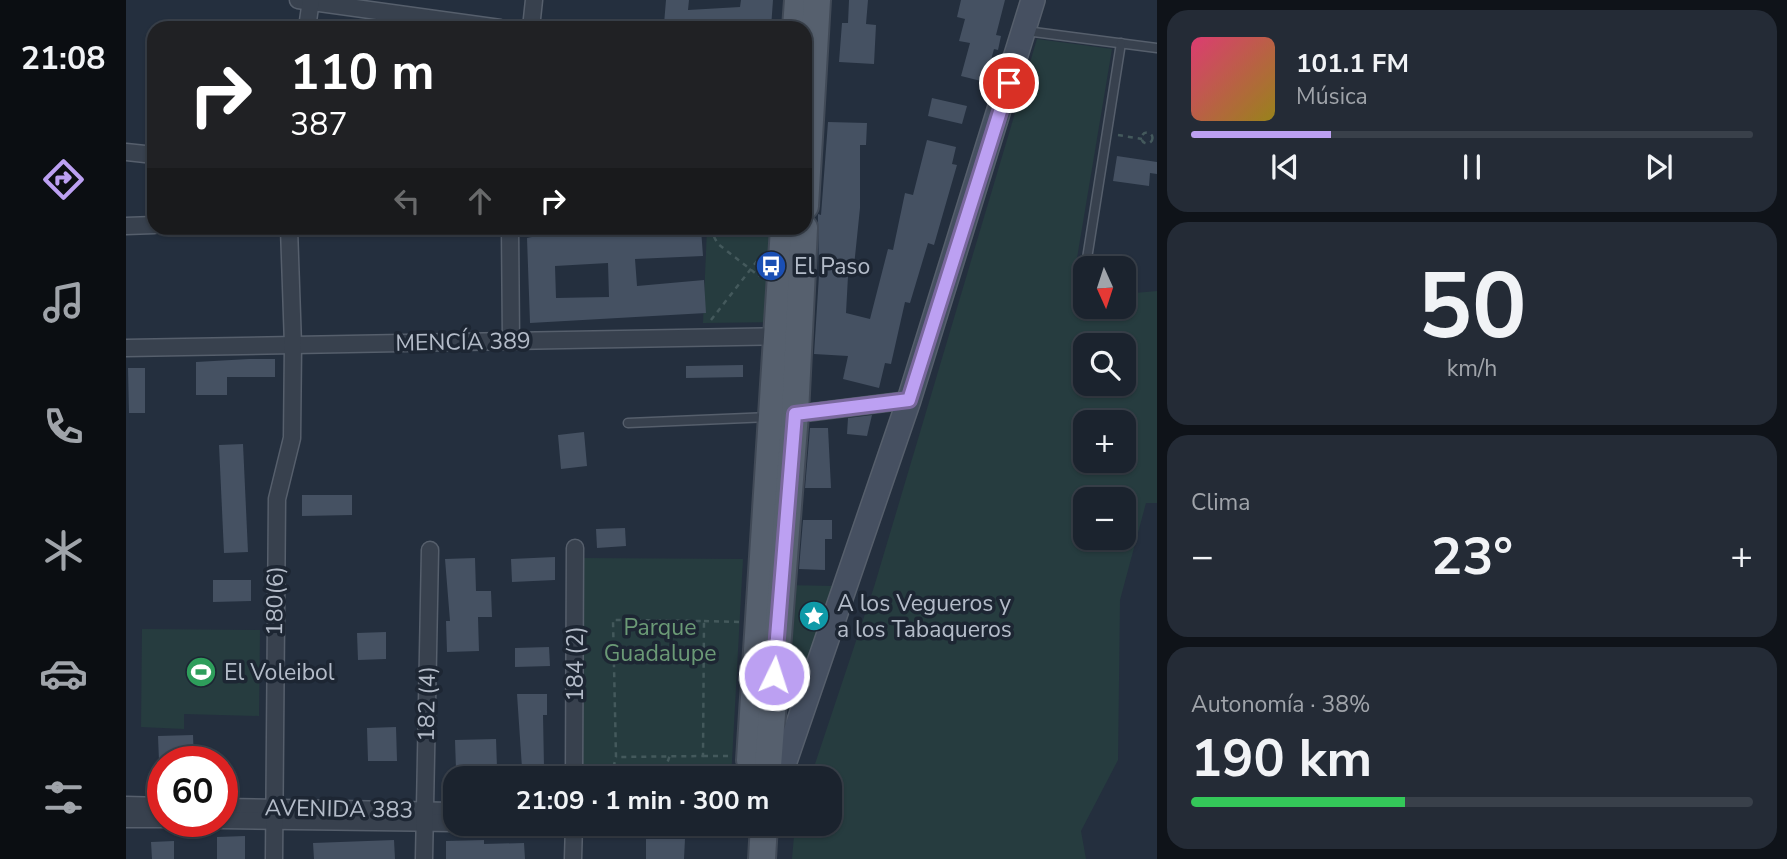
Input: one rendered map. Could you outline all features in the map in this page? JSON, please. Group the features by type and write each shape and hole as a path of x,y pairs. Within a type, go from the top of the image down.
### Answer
{"main road":[{"path":"796,21 798,0"},
{"path":"812,42 817,0"},
{"path":"784,766 909,400 1026,31 1033,0"},
{"path":"783,235 781,293 789,335"},
{"path":"768,766 789,335 803,235"},
{"path":"750,766 784,415"},
{"path":"746,859 750,836"},
{"path":"755,836 762,859"}],"street":[{"path":"532,21 534,0"},
{"path":"307,21 307,1 450,21"},
{"path":"126,152 147,154"},
{"path":"126,226 147,225"},
{"name":"180(6)","path":"274,859 277,499 292,438 293,345 289,235"},
{"path":"510,235 511,341"},
{"name":"MENCÍA 389","path":"126,348 789,335"},
{"path":"784,415 909,400"},
{"name":"184 (2)","path":"574,766 575,548"},
{"name":"182 (4)","path":"424,859 430,550"},
{"path":"126,805 147,806"},
{"name":"AVENIDA 383","path":"238,809 274,814 425,816 443,812"},
{"name":"AVENIDA 383","path":"238,818 274,814"},
{"name":"AVENIDA 383","path":"425,816 443,820"},
{"path":"126,819 147,819"},
{"path":"573,859 574,836"}],"lane":[{"path":"1026,31 1157,48"},
{"path":"1087,256 1121,43"},
{"path":"628,423 784,415"}],"path":[{"path":"1107,133 1142,139 1148,144 1155,139 1148,133 1142,139"},
{"path":"713,235 718,244 781,293"},
{"path":"697,337 703,323 711,321 764,252"},
{"path":"613,766 616,757 613,620 704,621 703,755"},
{"path":"665,766 670,755"},
{"path":"616,757 703,755 743,766"}],"green space":[{"path":"1037,39 1112,49 1077,256 1073,256 1073,319 1136,319 1136,293 1157,291 1157,503 1146,503 1136,540 1136,487 1073,487 1073,550 1133,550 1120,600 1118,760 1081,831 1086,859 792,859 794,836 842,836 842,766 814,766 874,587"},
{"path":"707,235 776,235 774,322 703,323"},
{"name":"Parque Guadalupe","path":"583,558 743,559 732,766 579,766"},
{"path":"787,585 833,586 805,682 795,692 786,694"},
{"name":"El Voleibol","path":"142,629 260,630 259,716 184,714 184,729 141,727"}],"building":[{"path":"666,0 689,0 688,10 740,7 741,0 773,0 772,21 664,21"},
{"path":"849,0 868,0 866,24 876,25 874,64 839,62 842,23 848,23"},
{"path":"961,0 1005,0 996,35 1001,36 998,50 994,49 985,82 961,76 970,43 959,41 965,19 957,17"},
{"path":"932,98 967,106 962,124 928,116"},
{"path":"828,122 867,123 866,145 860,145 860,208 853,276 848,276 846,313 870,319 888,249 893,250 905,193 913,195 927,140 956,147 952,164 957,165 934,245 928,243 910,303 905,302 891,364 885,363 879,388 843,379 848,356 814,354 819,275 818,214 821,215"},
{"path":"1117,156 1157,162 1157,174 1150,173 1149,186 1113,181"},
{"path":"541,235 701,235 703,256 635,259 637,286 704,280 706,313 530,323 527,238","holes":["608,263 609,297 556,298 555,266"]},
{"path":"275,359 275,377 227,377 227,395 196,395 196,362"},
{"path":"743,365 743,377 686,378 686,366"},
{"path":"128,368 145,368 145,413 129,413"},
{"path":"872,415 867,436 847,434 848,418"},
{"path":"810,428 828,428 831,488 805,488"},
{"path":"584,432 587,466 561,469 558,435"},
{"path":"243,444 248,552 224,553 219,445"},
{"path":"302,495 352,495 352,515 302,516"},
{"path":"803,520 832,520 832,539 825,539 825,570 799,569"},
{"path":"625,528 626,546 597,548 596,529"},
{"path":"555,557 555,580 512,582 511,559"},
{"path":"475,558 476,591 491,591 492,617 478,617 479,651 447,652 446,621 450,621 445,559"},
{"path":"213,580 251,580 251,601 213,602"},
{"path":"386,632 386,659 358,660 357,633"},
{"path":"549,647 550,666 515,667 515,648"},
{"path":"517,694 547,694 547,715 543,715 544,766 522,766"},
{"path":"396,727 397,761 368,761 367,728"},
{"path":"193,735 193,746 158,746 158,736"},
{"path":"496,739 497,766 456,766 455,740"},
{"path":"245,836 245,859 217,859 217,837"},
{"path":"646,839 685,839 684,859 646,859"},
{"path":"394,840 395,859 314,859 313,843"},
{"path":"484,840 484,844 524,843 525,859 446,859 446,841"},
{"path":"174,841 174,859 152,859 151,842"}],"place":[{"name":"El Paso","path":"771,266"},
{"name":"A los Vegueros y a los Tabaqueros","path":"814,616"},
{"name":"El Voleibol","path":"201,672"}],"route":[{"path":"774,675 795,414 909,400 1009,83"}]}
